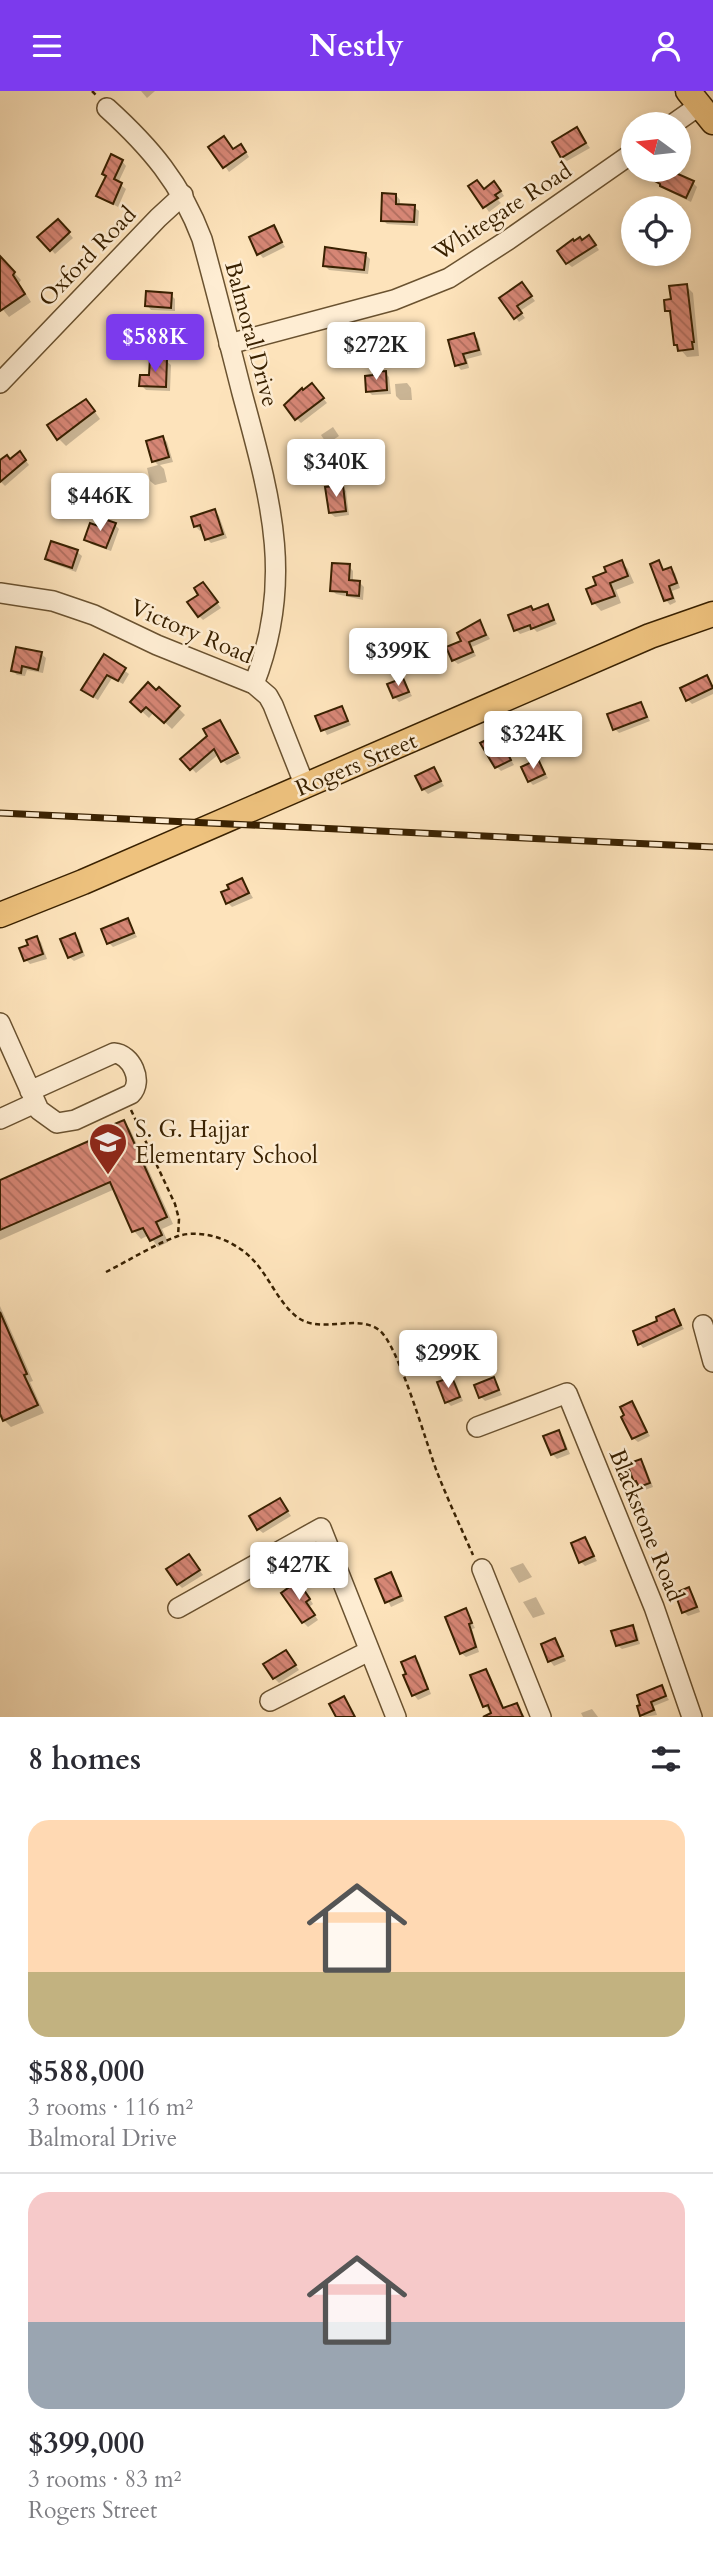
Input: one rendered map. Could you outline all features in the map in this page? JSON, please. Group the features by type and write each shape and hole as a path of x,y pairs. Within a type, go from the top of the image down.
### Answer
{"main road":[{"name":"Rogers Street","path":"0,915 83,882 650,636 713,614"}],"street":[{"name":"Balmoral Drive","path":"107,108 156,157 183,195 202,239 267,485 277,559 272,626 254,684"},
{"name":"Whitegate Road","path":"229,344 394,300 449,278 621,161"},
{"name":"Oxford Road","path":"0,383 183,195"},
{"name":"Victory Road","path":"0,593 32,596 75,607 157,645 254,684 268,696 273,705 305,786"},
{"path":"0,1023 33,1097 39,1111 51,1120 66,1123 124,1097 134,1091 138,1081 128,1059 119,1053 108,1054 33,1097 0,1119"},
{"path":"703,1325 713,1362"},
{"name":"Blackstone Road","path":"477,1427 567,1392 654,1607 692,1717"},
{"path":"178,1608 321,1528 397,1717"},
{"path":"482,1569 541,1717"},
{"path":"270,1701 369,1651"}],"path":[{"path":"124,1097 175,1204 179,1219 178,1237"},
{"path":"106,1272 178,1237 204,1235 228,1242 240,1249 265,1274 284,1305 299,1319 318,1324 370,1325 379,1329 385,1335 416,1409 441,1482 476,1562 482,1569"}],"building":[{"path":"577,127 586,143 561,158 552,142"},
{"path":"224,136 233,149 241,144 246,152 223,168 208,147"},
{"path":"111,154 123,160 114,179 122,183 113,204 96,196 106,176 102,174"},
{"path":"477,180 484,189 494,181 501,191 495,195 498,198 483,208 468,186"},
{"path":"694,181 687,196 682,196 657,182"},
{"path":"382,193 396,194 396,204 415,205 414,222 381,221"},
{"path":"58,219 70,232 50,251 37,237"},
{"path":"274,225 282,242 257,255 249,237"},
{"path":"589,235 596,245 566,264 557,251 573,239 574,241 580,237 582,240"},
{"path":"325,247 366,253 364,270 323,266"},
{"path":"0,256 15,272 13,275 25,294 0,311"},
{"path":"522,282 532,296 517,306 522,313 514,319 499,298"},
{"path":"687,284 694,342 693,349 678,351 677,345 674,345 670,311 665,311 664,300 671,299 669,286"},
{"path":"146,291 172,293 171,308 145,306"},
{"path":"474,333 479,350 463,354 466,363 455,366 448,340"},
{"path":"150,358 167,359 166,387 139,386 140,375 149,375"},
{"path":"386,371 387,390 366,392 365,376"},
{"path":"312,383 324,398 295,420 284,405 302,388 303,390"},
{"path":"86,399 95,411 57,440 47,425"},
{"path":"163,436 169,457 152,462 146,441"},
{"path":"20,451 26,460 0,482 0,460 7,455 10,459"},
{"path":"343,485 346,511 329,513 325,487"},
{"path":"215,509 223,534 205,540 200,525 194,527 191,517"},
{"path":"104,519 116,523 106,548 84,540 90,523 101,527"},
{"path":"51,541 78,550 72,568 45,559"},
{"path":"622,560 628,576 610,583 615,596 592,604 586,589 596,585 593,577 606,572 604,567"},
{"path":"659,560 663,570 671,567 677,583 669,586 673,598 664,601 650,564"},
{"path":"332,563 350,564 349,580 360,581 359,596 330,591"},
{"path":"203,582 218,602 198,617 187,602 198,595 194,588"},
{"path":"548,604 554,620 531,629 530,625 514,631 508,615 531,606 533,610"},
{"path":"480,620 486,635 469,642 473,652 452,661 446,647 461,641 457,633"},
{"path":"16,647 42,652 38,670 22,666 21,673 11,671"},
{"path":"104,654 126,668 118,681 107,675 93,697 81,690"},
{"path":"707,675 713,688 686,701 680,688"},
{"path":"403,678 409,692 393,698 387,684"},
{"path":"148,682 156,690 159,687 180,706 164,723 146,707 141,712 130,702"},
{"path":"641,702 647,717 613,730 607,714"},
{"path":"342,706 348,721 321,731 315,716"},
{"path":"220,720 238,753 221,762 214,749 190,770 180,759 207,736 203,729"},
{"path":"498,734 511,760 495,768 480,743"},
{"path":"538,759 545,774 528,782 521,767"},
{"path":"434,767 441,781 422,790 415,776"},
{"path":"242,878 249,893 226,904 221,892 229,889 227,885"},
{"path":"128,918 134,933 107,944 101,929"},
{"path":"75,933 82,952 68,958 60,939"},
{"path":"37,936 43,954 24,961 19,948 28,945 26,940"},
{"path":"124,1120 167,1217 156,1222 162,1235 150,1241 143,1228 132,1232 110,1182 0,1230 0,1180 98,1137 95,1132"},
{"path":"674,1309 681,1325 638,1345 633,1331 657,1321 656,1317"},
{"path":"0,1312 38,1405 3,1421 0,1414"},
{"path":"452,1377 460,1397 445,1403 437,1382"},
{"path":"494,1377 499,1390 479,1398 474,1385"},
{"path":"632,1401 647,1432 632,1439 621,1417 624,1415 620,1407"},
{"path":"559,1430 566,1449 551,1455 543,1436"},
{"path":"641,1459 650,1483 639,1487 636,1481 634,1482 627,1464"},
{"path":"280,1498 288,1511 257,1530 249,1516"},
{"path":"585,1537 594,1556 579,1563 571,1543"},
{"path":"189,1554 200,1570 177,1585 166,1569"},
{"path":"391,1572 401,1596 385,1603 375,1579"},
{"path":"298,1581 310,1599 306,1602 315,1615 302,1623 281,1593"},
{"path":"689,1587 697,1607 682,1613 675,1593"},
{"path":"466,1608 476,1647 460,1654 445,1617"},
{"path":"633,1625 637,1640 616,1646 611,1631"},
{"path":"555,1638 563,1656 548,1662 541,1644"},
{"path":"286,1650 296,1665 273,1679 263,1664"},
{"path":"415,1656 428,1689 412,1696 401,1662"},
{"path":"486,1669 503,1708 517,1703 523,1717 483,1717 491,1713 488,1705 483,1707 470,1675"},
{"path":"662,1685 666,1696 651,1702 654,1710 640,1716 637,1695"},
{"path":"344,1696 355,1717 336,1717 329,1704"}],"railway":[{"path":"0,813 713,847"}],"place":[{"name":"S. G. Hajjar Elementary School","path":"108,1176"}]}
